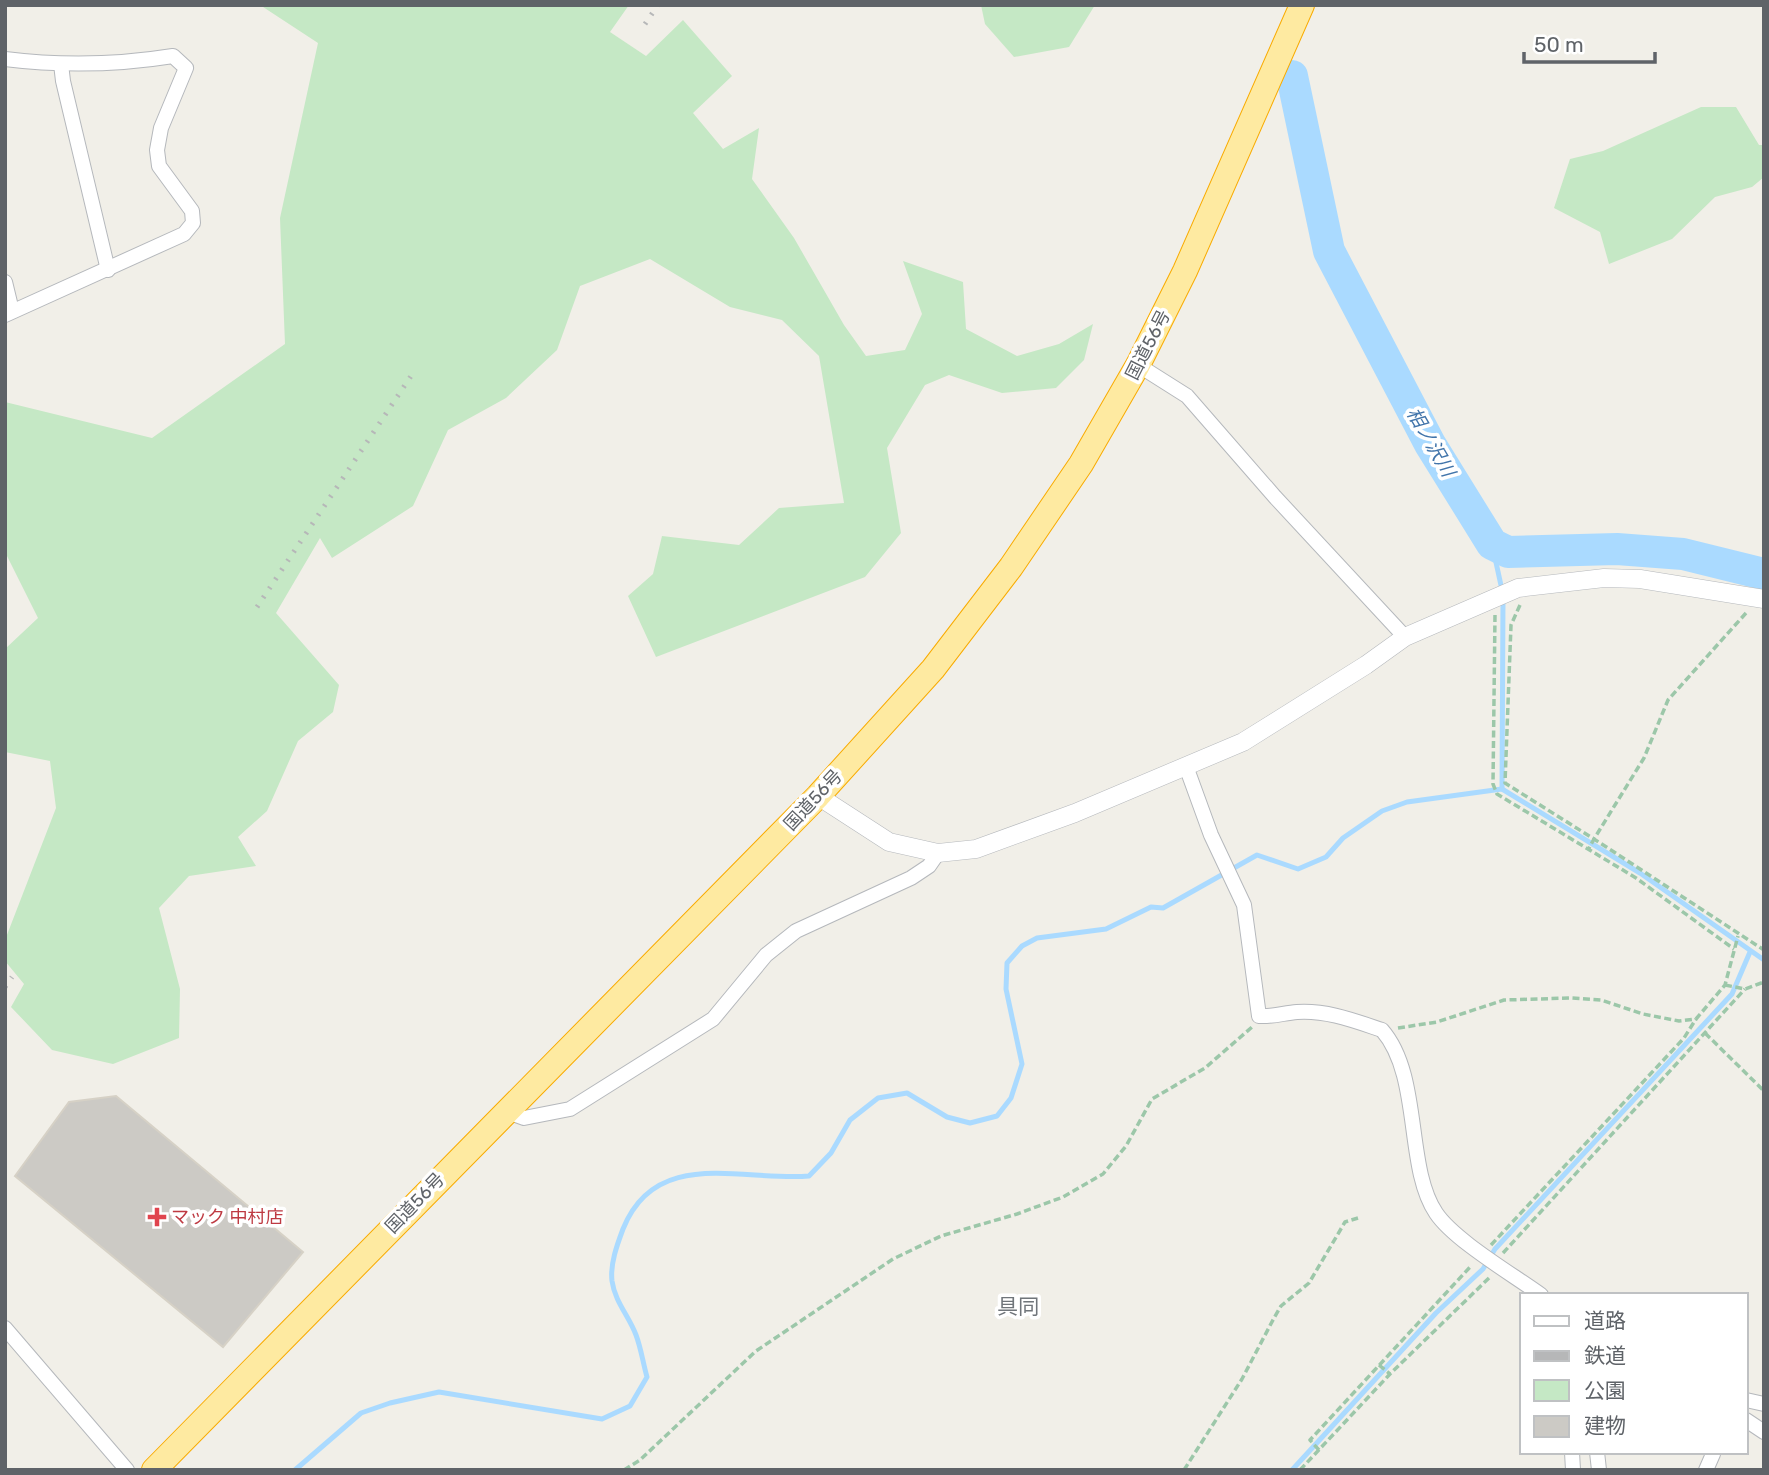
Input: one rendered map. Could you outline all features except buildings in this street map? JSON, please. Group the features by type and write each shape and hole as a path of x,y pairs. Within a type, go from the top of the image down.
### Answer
{"highway":[{"name":"国道56号","path":"154,1470 818,796 933,669 1011,567 1081,464 1138,365 1185,271 1302,5"}],"street":[{"path":"5,58 61,64 132,63 173,56 186,68 161,128 157,150 159,166 192,211 193,223 184,234 9,313 5,282"},
{"path":"61,64 108,270"},
{"path":"1138,365 1187,396 1275,497 1405,637"},
{"path":"818,796 889,842 938,853 976,849 1019,835 1187,769 1243,742 1366,665 1405,637 1493,597 1523,588 1604,578 1640,579 1761,598"},
{"path":"1187,769 1211,835 1244,905 1259,1016 1279,1017 1296,1012 1331,1014 1382,1030 1398,1058 1411,1107 1426,1194 1436,1214 1538,1293"},
{"path":"505,1111 524,1118 570,1109 712,1019 766,955 796,931 911,878 929,866 938,853"},
{"path":"5,1328 127,1470"},
{"path":"1748,1421 1764,1432"},
{"path":"1706,1470 1713,1454"}],"path":[{"path":"1523,588 1511,625 1505,783 1738,936 1764,950"},
{"path":"1493,597 1496,625 1493,784 1497,794 1636,878 1734,948"},
{"path":"1588,850 1644,758 1668,700 1761,598"},
{"path":"1319,1450 1310,1440 1379,1365 1492,1259 1725,985 1738,936"},
{"path":"1492,1259 1500,1255 1745,989 1764,982"},
{"path":"1725,985 1745,989"},
{"path":"1382,1030 1437,1022 1504,1000 1601,1000 1643,1014 1679,1021 1696,1019"},
{"path":"624,1470 640,1460 755,1350 893,1259 942,1236 1063,1197 1103,1174 1126,1146 1152,1098 1205,1068 1248,1034 1259,1016"},
{"path":"1705,1033 1764,1090"},
{"path":"1662,1062 1671,1071"},
{"path":"1184,1470 1242,1379 1281,1306 1309,1283 1345,1222 1358,1218"},
{"path":"1300,1470 1390,1374 1492,1276 1492,1259"},
{"path":"1379,1365 1390,1374"}],"green space":[{"path":"260,5 629,5 610,32 646,56 683,20 732,76 693,113 723,149 759,128 752,179 794,238 844,325 866,356 905,350 922,314 903,261 963,282 966,329 1017,356 1059,344 1093,324 1084,360 1056,388 1002,393 949,375 925,385 887,448 901,533 865,577 656,657 628,596 653,574 662,536 739,545 779,508 844,503 819,356 782,320 730,307 650,259 580,286 557,350 506,398 448,430 413,506 332,558 320,538 276,613 339,685 333,712 298,741 267,811 238,837 256,866 189,876 159,908 180,989 179,1038 113,1064 52,1050 11,1007 24,984 5,961 5,940 56,808 50,761 5,752 5,649 38,618 5,552 5,402 152,438 285,344 280,218 318,43"},
{"path":"981,5 1095,5 1069,47 1014,57 985,24"},
{"path":"1701,107 1736,107 1759,145 1764,145 1764,177 1752,187 1715,197 1672,239 1609,264 1600,232 1554,208 1570,159 1603,151"}],"waterway":[{"name":"相ノ沢川","path":"1292,76 1329,251 1430,444 1492,544 1508,552 1617,549 1683,554 1764,574"},
{"path":"1492,544 1502,590"},
{"path":"1502,789 1503,599"},
{"path":"295,1470 361,1413 390,1403 439,1392 602,1419 630,1406 647,1377 636,1335 614,1289 612,1268 623,1229 638,1203 657,1187 679,1177 704,1174 809,1176 831,1153 850,1120 878,1098 907,1093 947,1117 970,1123 997,1116 1011,1098 1022,1064 1006,989 1007,963 1022,946 1037,938 1106,929 1151,907 1163,908 1257,855 1298,869 1326,857 1343,838 1382,811 1407,802 1502,789 1640,873 1764,960"},
{"path":"1292,1470 1436,1313 1483,1269 1495,1249 1732,994 1750,952"}],"railway":[{"path":"645,24 658,5"},
{"path":"257,607 415,370"},
{"path":"5,987 12,977"}],"place":[{"name":"マック 中村店","path":"157,1217"}],"district":[{"name":"具同","path":"1018,1306"}]}
